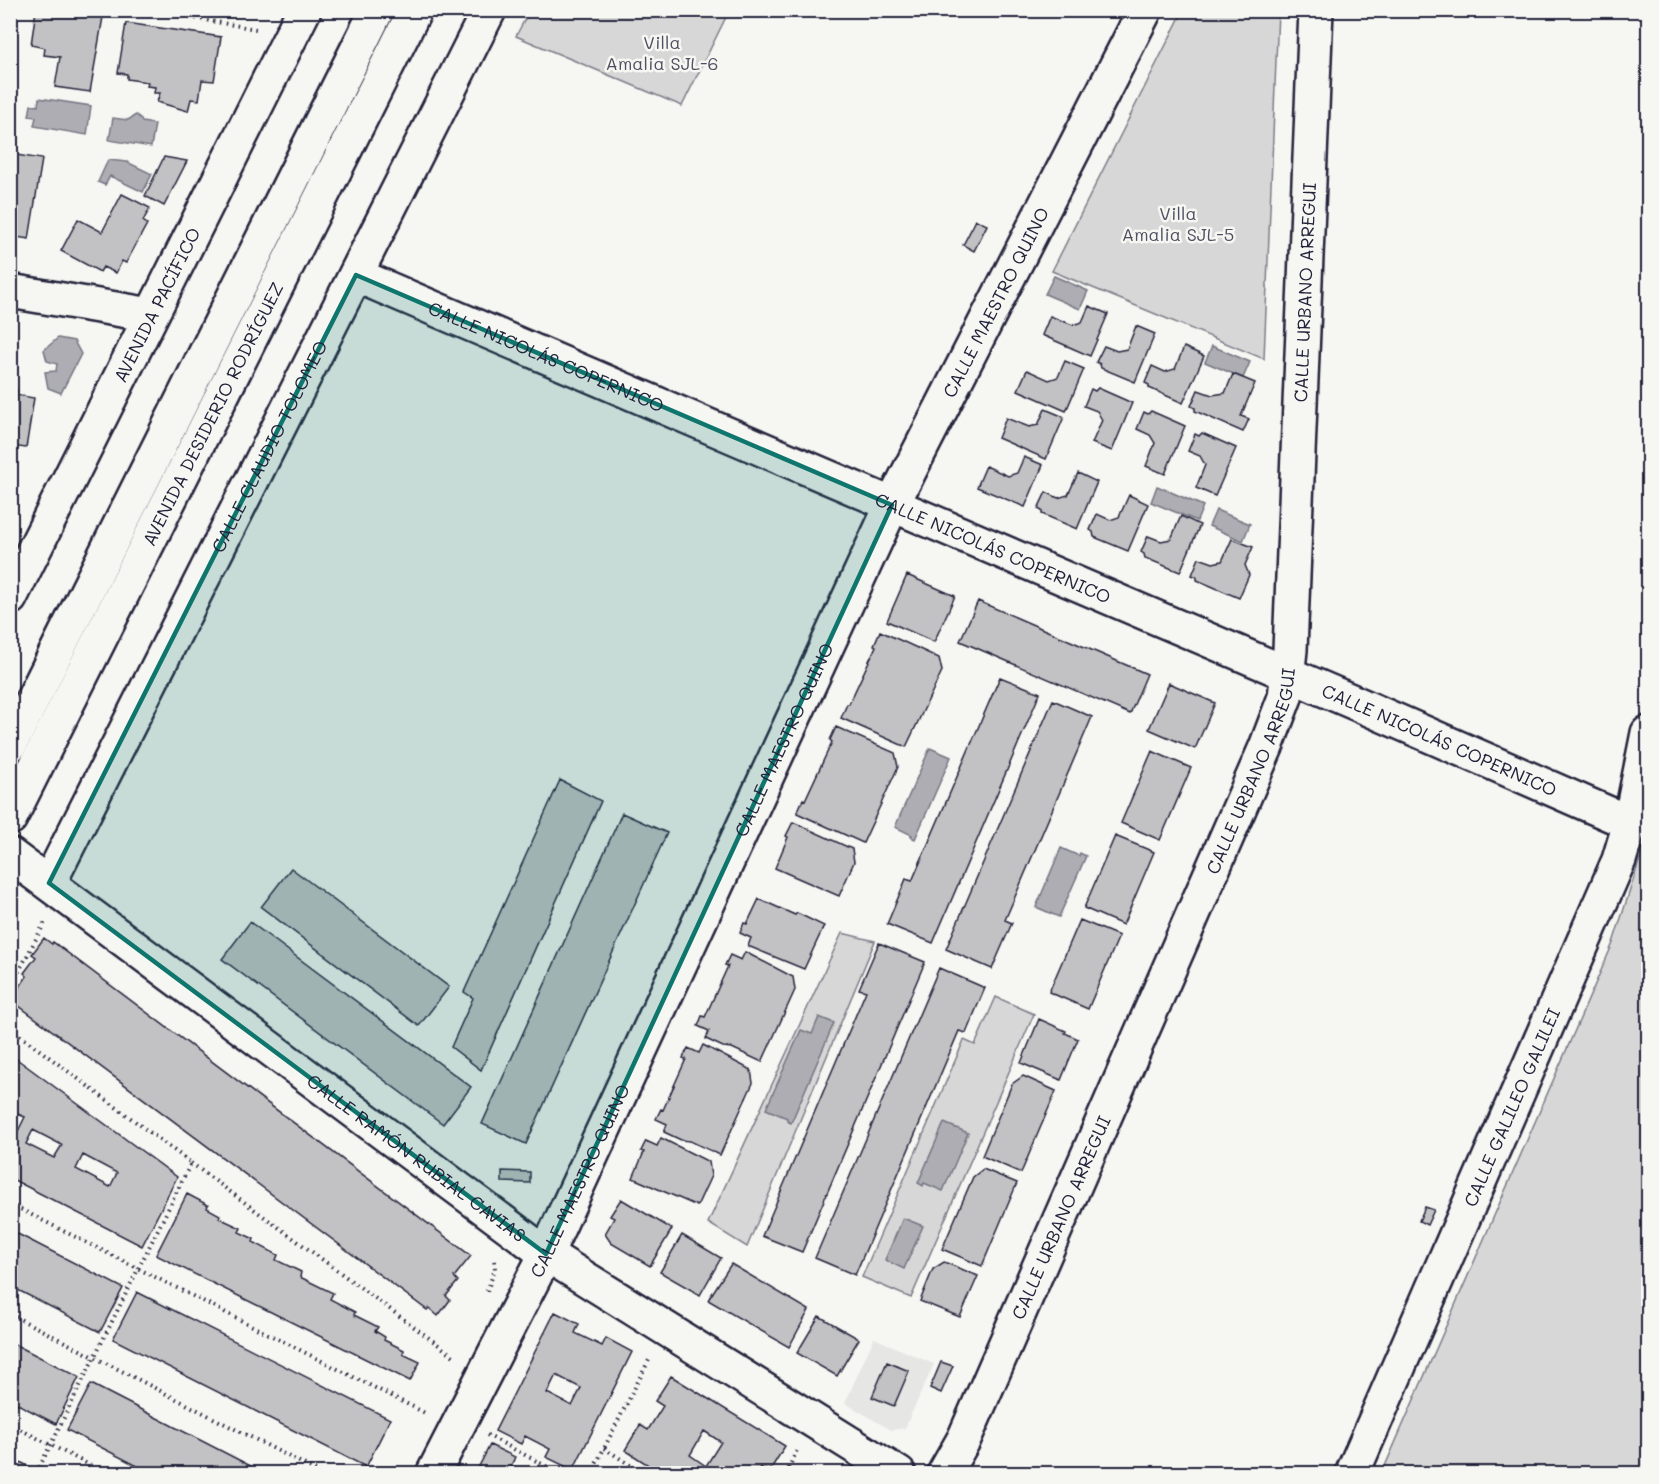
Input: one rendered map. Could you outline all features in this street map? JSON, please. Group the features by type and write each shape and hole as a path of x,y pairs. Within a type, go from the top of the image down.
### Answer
{"street":[{"name":"AVENIDA DESIDERIO RODRÍGUEZ","path":"10,745 377,10"},
{"name":"AVENIDA DESIDERIO RODRÍGUEZ","path":"10,818 414,10"},
{"name":"CALLE CLAUDIO TOLOMEO","path":"49,883 489,10"},
{"name":"CALLE MAESTRO QUINO","path":"433,1473 546,1254 892,505 1145,10"},
{"name":"CALLE URBANO ARREGUI","path":"944,1473 964,1439 1266,747 1285,697 1290,650 1316,10"},
{"name":"AVENIDA PACÍFICO","path":"10,598 151,315 285,17"},
{"name":"CALLE NICOLÁS COPERNICO","path":"356,275 1629,823"},
{"path":"10,291 151,315"},
{"name":"CALLE GALILEO GALILEI","path":"1352,1473 1619,860 1648,733"},
{"name":"CALLE RAMÓN RUBIAL CAVIAS","path":"10,855 546,1254 899,1473"}],"path":[{"path":"148,10 256,29 285,17"},
{"path":"10,988 44,922 52,927"},
{"path":"10,1028 455,1357"},
{"path":"36,1473 191,1163"},
{"path":"10,1204 426,1415 431,1405"},
{"path":"484,1298 495,1269 495,1260 491,1251"},
{"path":"10,1314 322,1473"},
{"path":"450,1366 460,1347"},
{"path":"641,1352 660,1364"},
{"path":"591,1473 650,1358"},
{"path":"10,1424 107,1473"},
{"path":"482,1432 561,1473"},
{"path":"786,1473 798,1449 788,1443"},
{"path":"604,1448 644,1473"}],"highlighted area":[{"path":"356,275 892,505 546,1254 49,883"}],"shaded area":[{"path":"39,98 91,106 87,135 34,126 36,117 29,116 31,105 38,106"},
{"path":"136,115 142,122 155,124 151,147 109,140 113,118 128,120"},
{"path":"108,160 127,162 152,174 143,192 110,176 105,185 98,182"},
{"path":"1054,276 1088,291 1080,309 1045,294"},
{"path":"58,338 74,341 81,354 61,393 48,388 45,372 56,371 57,364 47,361 44,350"},
{"path":"1212,346 1250,362 1243,378 1205,362"},
{"path":"1157,486 1203,506 1197,521 1151,502"},
{"path":"1216,510 1250,524 1243,541 1209,526"},
{"path":"930,748 951,757 915,839 911,837 912,835 895,827"},
{"path":"1061,848 1079,856 1080,853 1086,856 1059,917 1036,907"},
{"path":"819,1017 834,1023 791,1123 787,1121 787,1118 766,1109 801,1030 812,1034"},
{"path":"944,1123 968,1133 943,1191 924,1183 923,1186 918,1183"},
{"path":"903,1218 923,1226 904,1269 885,1260"},
{"path":"874,1338 934,1364 905,1428 891,1430 845,1403"}],"green space":[{"name":"Villa Amalia SJL-6","path":"529,10 729,11 682,106 516,36"},
{"name":"Villa Amalia SJL-5","path":"1183,11 1278,11 1264,359 1052,271"},
{"path":"1648,834 1648,1459 1642,1473 1382,1473 1613,943"},
{"path":"842,933 875,941 747,1247 708,1223"},
{"path":"996,997 1034,1014 911,1298 862,1277 964,1040 975,1045"}],"building":[{"path":"36,10 68,10 68,13 103,17 90,92 55,87 60,57 44,55 45,48 31,45"},
{"path":"126,23 221,37 214,81 202,80 199,100 191,99 188,111 157,102 160,93 154,93 155,87 147,86 148,82 127,79 127,74 118,73"},
{"path":"10,154 42,159 29,239 10,236"},
{"path":"164,157 187,161 164,206 145,196"},
{"path":"122,194 150,208 143,221 147,224 126,263 122,261 116,273 103,267 100,272 61,251 78,219 102,232"},
{"path":"976,220 987,225 974,251 963,245"},
{"path":"1089,306 1108,314 1090,356 1042,335 1050,316 1073,325 1082,322"},
{"path":"1136,326 1155,334 1135,382 1101,368 1096,362 1104,346 1117,351 1127,349"},
{"path":"1184,347 1204,356 1183,403 1149,388 1149,385 1145,383 1152,366 1165,372 1175,369"},
{"path":"1065,361 1084,369 1066,411 1018,390 1027,370 1049,380 1058,377"},
{"path":"1233,374 1255,383 1241,416 1249,419 1243,432 1195,411 1195,408 1191,406 1198,390 1212,395 1225,393"},
{"path":"1098,388 1132,403 1112,451 1092,443 1102,420 1097,411 1084,406 1091,389 1095,391"},
{"path":"10,389 17,390 16,395 34,398 26,448 11,446 10,449"},
{"path":"1045,409 1064,417 1046,459 998,438 1006,418 1029,427 1038,425"},
{"path":"1151,411 1185,426 1165,474 1146,466 1155,443 1150,435 1137,429 1144,412 1148,414"},
{"path":"1202,433 1236,448 1215,496 1196,488 1205,465 1200,456 1188,451 1195,434 1199,436"},
{"path":"1024,457 1043,465 1025,507 977,487 986,466 1008,476 1017,473"},
{"path":"1078,473 1097,482 1077,529 1042,514 1042,511 1038,509 1046,492 1058,498 1068,495"},
{"path":"1129,495 1148,504 1128,551 1094,537 1090,530 1097,514 1110,520 1119,517"},
{"path":"1181,516 1200,525 1180,572 1145,558 1141,552 1148,536 1161,541 1171,539"},
{"path":"1232,539 1253,547 1245,565 1249,575 1239,598 1197,580 1197,577 1192,575 1199,558 1213,563 1222,561"},
{"path":"907,575 955,596 934,642 887,621"},
{"path":"978,601 1147,674 1130,714 960,641"},
{"path":"880,631 939,658 942,671 906,747 841,718 876,646 874,645"},
{"path":"1000,677 1040,693 933,943 887,924 906,879 912,881"},
{"path":"1169,683 1215,703 1195,749 1149,729"},
{"path":"1053,700 1092,717 1005,920 1012,923 992,969 946,949"},
{"path":"836,727 895,753 898,767 863,843 797,813 832,742 830,740"},
{"path":"1152,751 1191,768 1160,840 1121,823"},
{"path":"560,780 601,801 481,1070 451,1047 473,998 464,992"},
{"path":"622,813 667,833 526,1144 482,1124"},
{"path":"793,822 852,849 854,862 839,896 775,868"},
{"path":"1115,836 1154,852 1123,925 1084,908"},
{"path":"291,868 449,987 419,1026 261,907"},
{"path":"759,899 824,926 804,969 748,946 751,938 740,933"},
{"path":"1080,920 1119,936 1088,1009 1049,992"},
{"path":"250,922 471,1087 443,1124 222,959"},
{"path":"44,938 52,944 53,942 471,1256 454,1277 458,1281 446,1296 450,1300 438,1316 11,1000 27,976 24,973 36,957 32,954"},
{"path":"879,943 925,962 802,1252 762,1236 866,991 859,989"},
{"path":"745,952 793,977 795,990 762,1062 706,1039 709,1031 698,1026 702,1016 705,1017 728,966 725,965 730,955 741,960"},
{"path":"939,968 985,988 966,1033 959,1031 855,1275 815,1258"},
{"path":"1039,1019 1078,1039 1061,1080 1021,1063"},
{"path":"703,1045 751,1070 753,1083 720,1155 664,1132 667,1124 656,1119 661,1109 663,1110 686,1059 683,1058 688,1048 699,1053"},
{"path":"10,1054 177,1177 142,1246 10,1178 10,1127 18,1131 25,1117 10,1111","holes":["33,1130 62,1145 54,1158 26,1144","83,1155 117,1173 110,1187 76,1169"]},
{"path":"1023,1076 1056,1091 1021,1173 982,1156 1012,1084"},
{"path":"661,1138 709,1162 711,1176 697,1206 633,1178 646,1141 657,1146"},
{"path":"983,1169 1017,1183 982,1266 942,1249 973,1177"},
{"path":"502,1171 530,1172 530,1183 502,1182"},
{"path":"187,1194 208,1205 207,1208 220,1215 219,1218 241,1228 239,1232 254,1239 253,1242 278,1255 276,1260 301,1272 300,1277 333,1293 330,1299 378,1327 375,1331 385,1337 384,1340 404,1350 403,1354 420,1362 410,1381 156,1255"},
{"path":"621,1199 672,1229 650,1266 611,1243 605,1234 614,1218 610,1216"},
{"path":"1425,1207 1434,1210 1427,1225 1419,1221"},
{"path":"10,1230 123,1288 100,1332 10,1286"},
{"path":"682,1235 721,1258 700,1295 660,1272"},
{"path":"944,1262 978,1276 960,1317 920,1301 933,1269"},
{"path":"731,1264 809,1310 789,1347 708,1300"},
{"path":"137,1292 390,1419 366,1467 113,1339"},
{"path":"555,1312 579,1324 575,1333 602,1346 606,1338 632,1352 573,1470 546,1457 550,1449 525,1436 521,1444 495,1431","holes":["556,1375 581,1388 572,1406 547,1393"]},
{"path":"819,1316 859,1339 837,1376 797,1353"},
{"path":"10,1342 79,1377 56,1424 10,1400"},
{"path":"887,1362 909,1371 894,1406 872,1397"},
{"path":"941,1362 953,1366 941,1393 930,1388"},
{"path":"671,1376 785,1446 769,1472 760,1467 756,1474 662,1474 625,1450 640,1425 648,1430 663,1406 655,1401","holes":["704,1431 721,1442 706,1466 690,1455"]},
{"path":"91,1384 266,1474 153,1474 67,1430"},
{"path":"490,1445 515,1457 511,1466 525,1474 475,1474"},
{"path":"10,1457 32,1468 30,1474 10,1474"}]}
